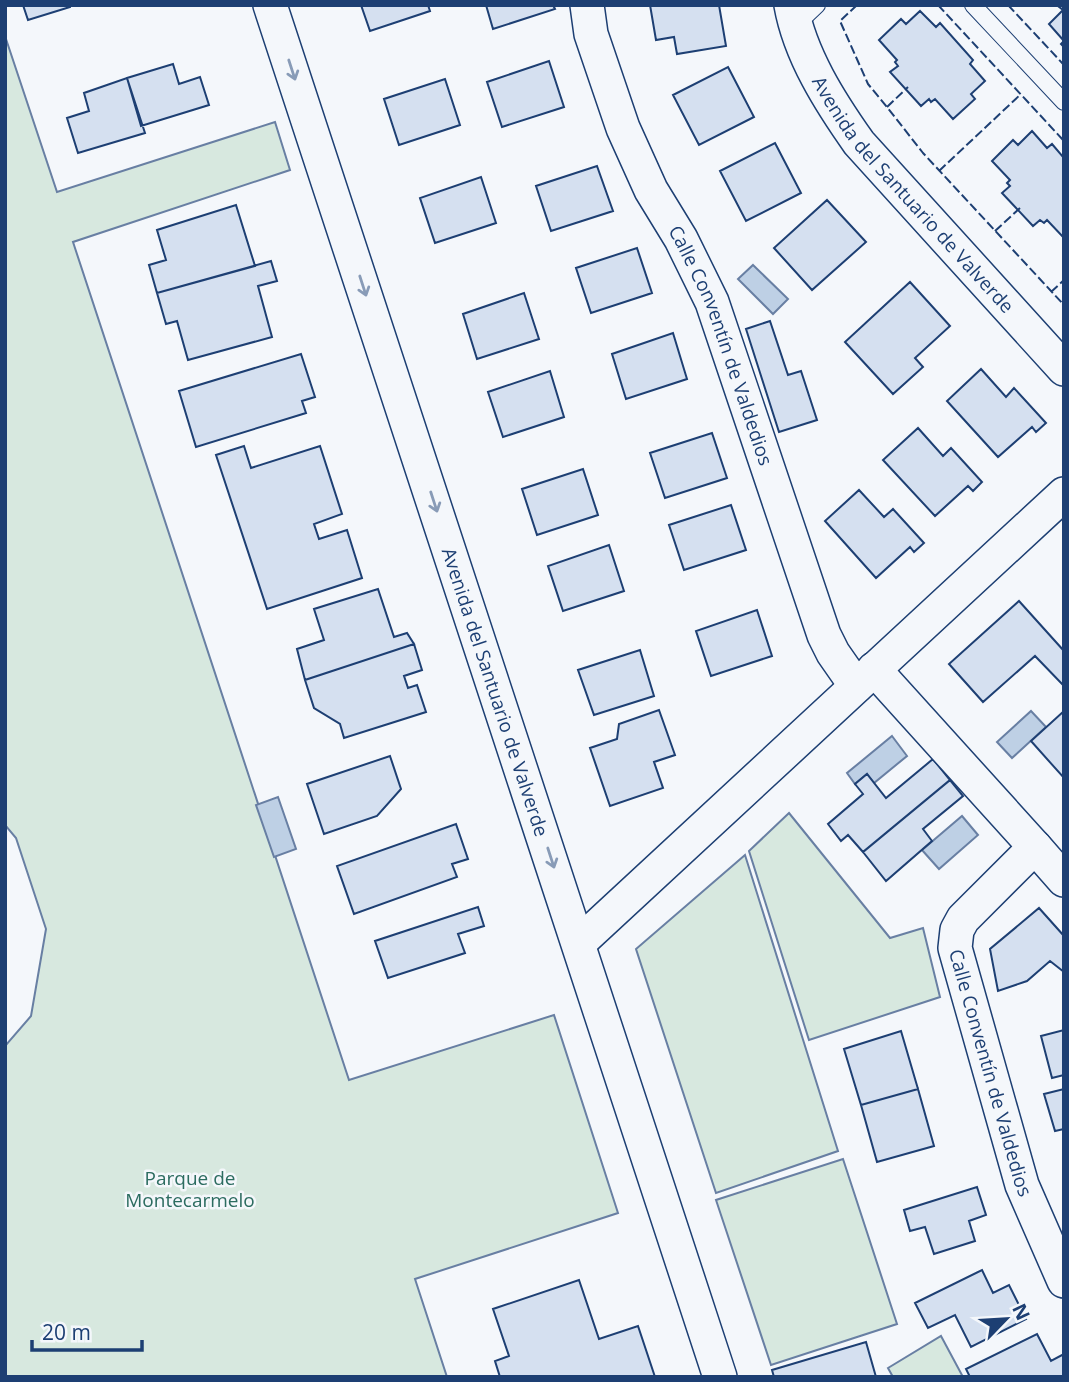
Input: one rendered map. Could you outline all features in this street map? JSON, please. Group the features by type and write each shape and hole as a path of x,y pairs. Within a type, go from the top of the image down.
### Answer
{"street":[{"name":"Avenida del Santuario de Valverde","path":"270,5 720,1377"},
{"name":"Calle Conventín de Valdedios","path":"587,5 591,34 623,128 651,190 681,239 712,302 832,653 865,677 1035,847 1064,880"},
{"name":"Avenida del Santuario de Valverde","path":"801,12 830,102 859,143 1064,369"},
{"path":"579,943 1064,494"},
{"name":"Calle Conventín de Valdedios","path":"1035,847 962,919 957,930 955,948 1021,1185 1064,1280"}],"lane":[{"path":"973,5 1064,102"}],"green space":[{"name":"Parque de Montecarmelo","path":"5,36 57,192 275,122 290,170 73,242 349,1080 554,1015 618,1213 415,1279 447,1377 5,1377 5,1046 31,1016 46,929 16,838 5,825"},
{"path":"789,813 890,938 923,928 940,997 809,1040 749,851"},
{"path":"745,855 838,1151 716,1193 636,949"},
{"path":"843,1159 897,1324 771,1365 716,1200"},
{"path":"941,1336 963,1377 893,1377 888,1368"}],"water":[{"path":"753,265 788,299 773,314 738,279"},
{"path":"1031,711 1046,727 1012,758 997,742"},
{"path":"892,736 907,756 874,783 867,774 855,784 847,773"},
{"path":"278,797 296,849 274,857 256,805"},
{"path":"962,816 978,835 939,869 922,850"}],"building":[{"path":"23,5 70,5 70,7 28,20"},
{"path":"361,5 428,5 430,11 370,31"},
{"path":"486,5 553,5 555,9 493,29"},
{"path":"650,5 719,5 726,46 677,54 674,37 656,40"},
{"path":"1064,5 1064,41 1049,24 1063,10 1058,6"},
{"path":"920,11 936,27 940,23 973,60 970,64 985,81 971,94 975,99 953,119 935,99 931,102 929,99 921,106 890,72 898,66 895,62 897,60 879,40 901,19 906,24"},
{"path":"549,61 564,107 502,127 487,82"},
{"path":"173,64 179,84 200,77 209,105 141,126 127,78"},
{"path":"728,67 754,117 699,145 673,95"},
{"path":"127,78 145,133 78,153 67,118 89,111 84,93"},
{"path":"445,79 460,125 399,145 384,99"},
{"path":"1032,131 1047,148 1052,144 1064,158 1064,238 1047,220 1044,223 1040,220 1033,226 1002,193 1010,186 1007,183 1010,180 992,161 1013,140 1018,145"},
{"path":"775,143 801,193 746,221 720,171"},
{"path":"597,166 613,211 551,231 536,186"},
{"path":"481,177 496,223 435,243 420,198"},
{"path":"827,200 866,242 812,290 774,248"},
{"path":"236,205 255,266 157,293 149,265 166,260 157,230"},
{"path":"637,248 652,293 591,313 576,268"},
{"path":"271,261 277,281 258,286 272,337 188,360 177,321 166,324 157,293"},
{"path":"910,282 950,326 915,358 923,367 893,394 845,342"},
{"path":"524,293 539,339 477,359 463,314"},
{"path":"770,321 788,375 801,371 817,420 779,432 746,329"},
{"path":"673,333 687,379 626,399 612,354"},
{"path":"301,354 315,397 302,401 306,413 196,447 179,391"},
{"path":"981,369 1006,397 1014,388 1046,423 1036,432 1032,427 998,457 947,401"},
{"path":"550,371 564,417 503,437 488,392"},
{"path":"918,428 943,456 951,448 982,482 973,491 968,486 935,516 883,460"},
{"path":"712,433 727,478 665,498 650,453"},
{"path":"244,446 251,468 320,446 342,514 314,524 319,539 347,530 362,578 267,609 216,455"},
{"path":"583,469 598,515 537,535 522,489"},
{"path":"859,490 884,517 893,509 924,543 914,552 910,547 876,578 825,521"},
{"path":"731,505 746,550 684,570 669,525"},
{"path":"609,545 624,591 563,611 548,566"},
{"path":"378,589 394,637 407,633 414,644 305,680 297,649 324,640 314,609"},
{"path":"1019,601 1064,651 1064,686 1035,656 983,702 949,664"},
{"path":"757,610 772,656 711,676 696,631"},
{"path":"414,644 422,670 404,676 408,688 417,685 426,712 344,738 340,724 314,708 305,680"},
{"path":"640,650 654,696 594,715 578,670"},
{"path":"659,710 675,755 654,762 663,788 610,806 590,748 617,739 619,724"},
{"path":"1064,711 1064,778 1031,741"},
{"path":"390,756 401,789 377,816 324,834 307,784"},
{"path":"933,759 950,780 863,852 848,835 841,841 828,824 863,794 855,784 867,774 886,798"},
{"path":"950,780 963,796 923,829 932,841 886,881 863,852"},
{"path":"456,824 468,859 452,864 457,877 354,914 337,866"},
{"path":"478,907 484,926 458,934 465,953 388,978 375,941"},
{"path":"1039,908 1064,936 1064,972 1050,961 1027,981 998,991 990,949"},
{"path":"1064,1030 1064,1075 1052,1078 1041,1036"},
{"path":"901,1031 918,1089 861,1105 844,1049"},
{"path":"918,1089 934,1146 877,1162 861,1105"},
{"path":"1064,1089 1064,1129 1055,1131 1044,1094"},
{"path":"977,1187 986,1215 969,1221 975,1241 934,1254 925,1227 910,1231 904,1210"},
{"path":"982,1270 993,1293 1009,1285 1026,1319 971,1347 955,1315 928,1328 915,1303"},
{"path":"579,1280 599,1339 638,1326 655,1377 500,1377 495,1361 509,1356 493,1309"},
{"path":"1037,1334 1051,1361 1064,1354 1064,1377 970,1377 966,1369"},
{"path":"866,1342 876,1377 774,1377 772,1370"}],"fence":[{"path":"857,5 840,21 868,84 923,153 1064,305"},
{"path":"938,5 1064,141"},
{"path":"1008,5 1064,65"},
{"path":"887,107 908,87"},
{"path":"939,171 1021,94"},
{"path":"995,231 1020,208"},
{"path":"1051,292 1064,280"}]}
